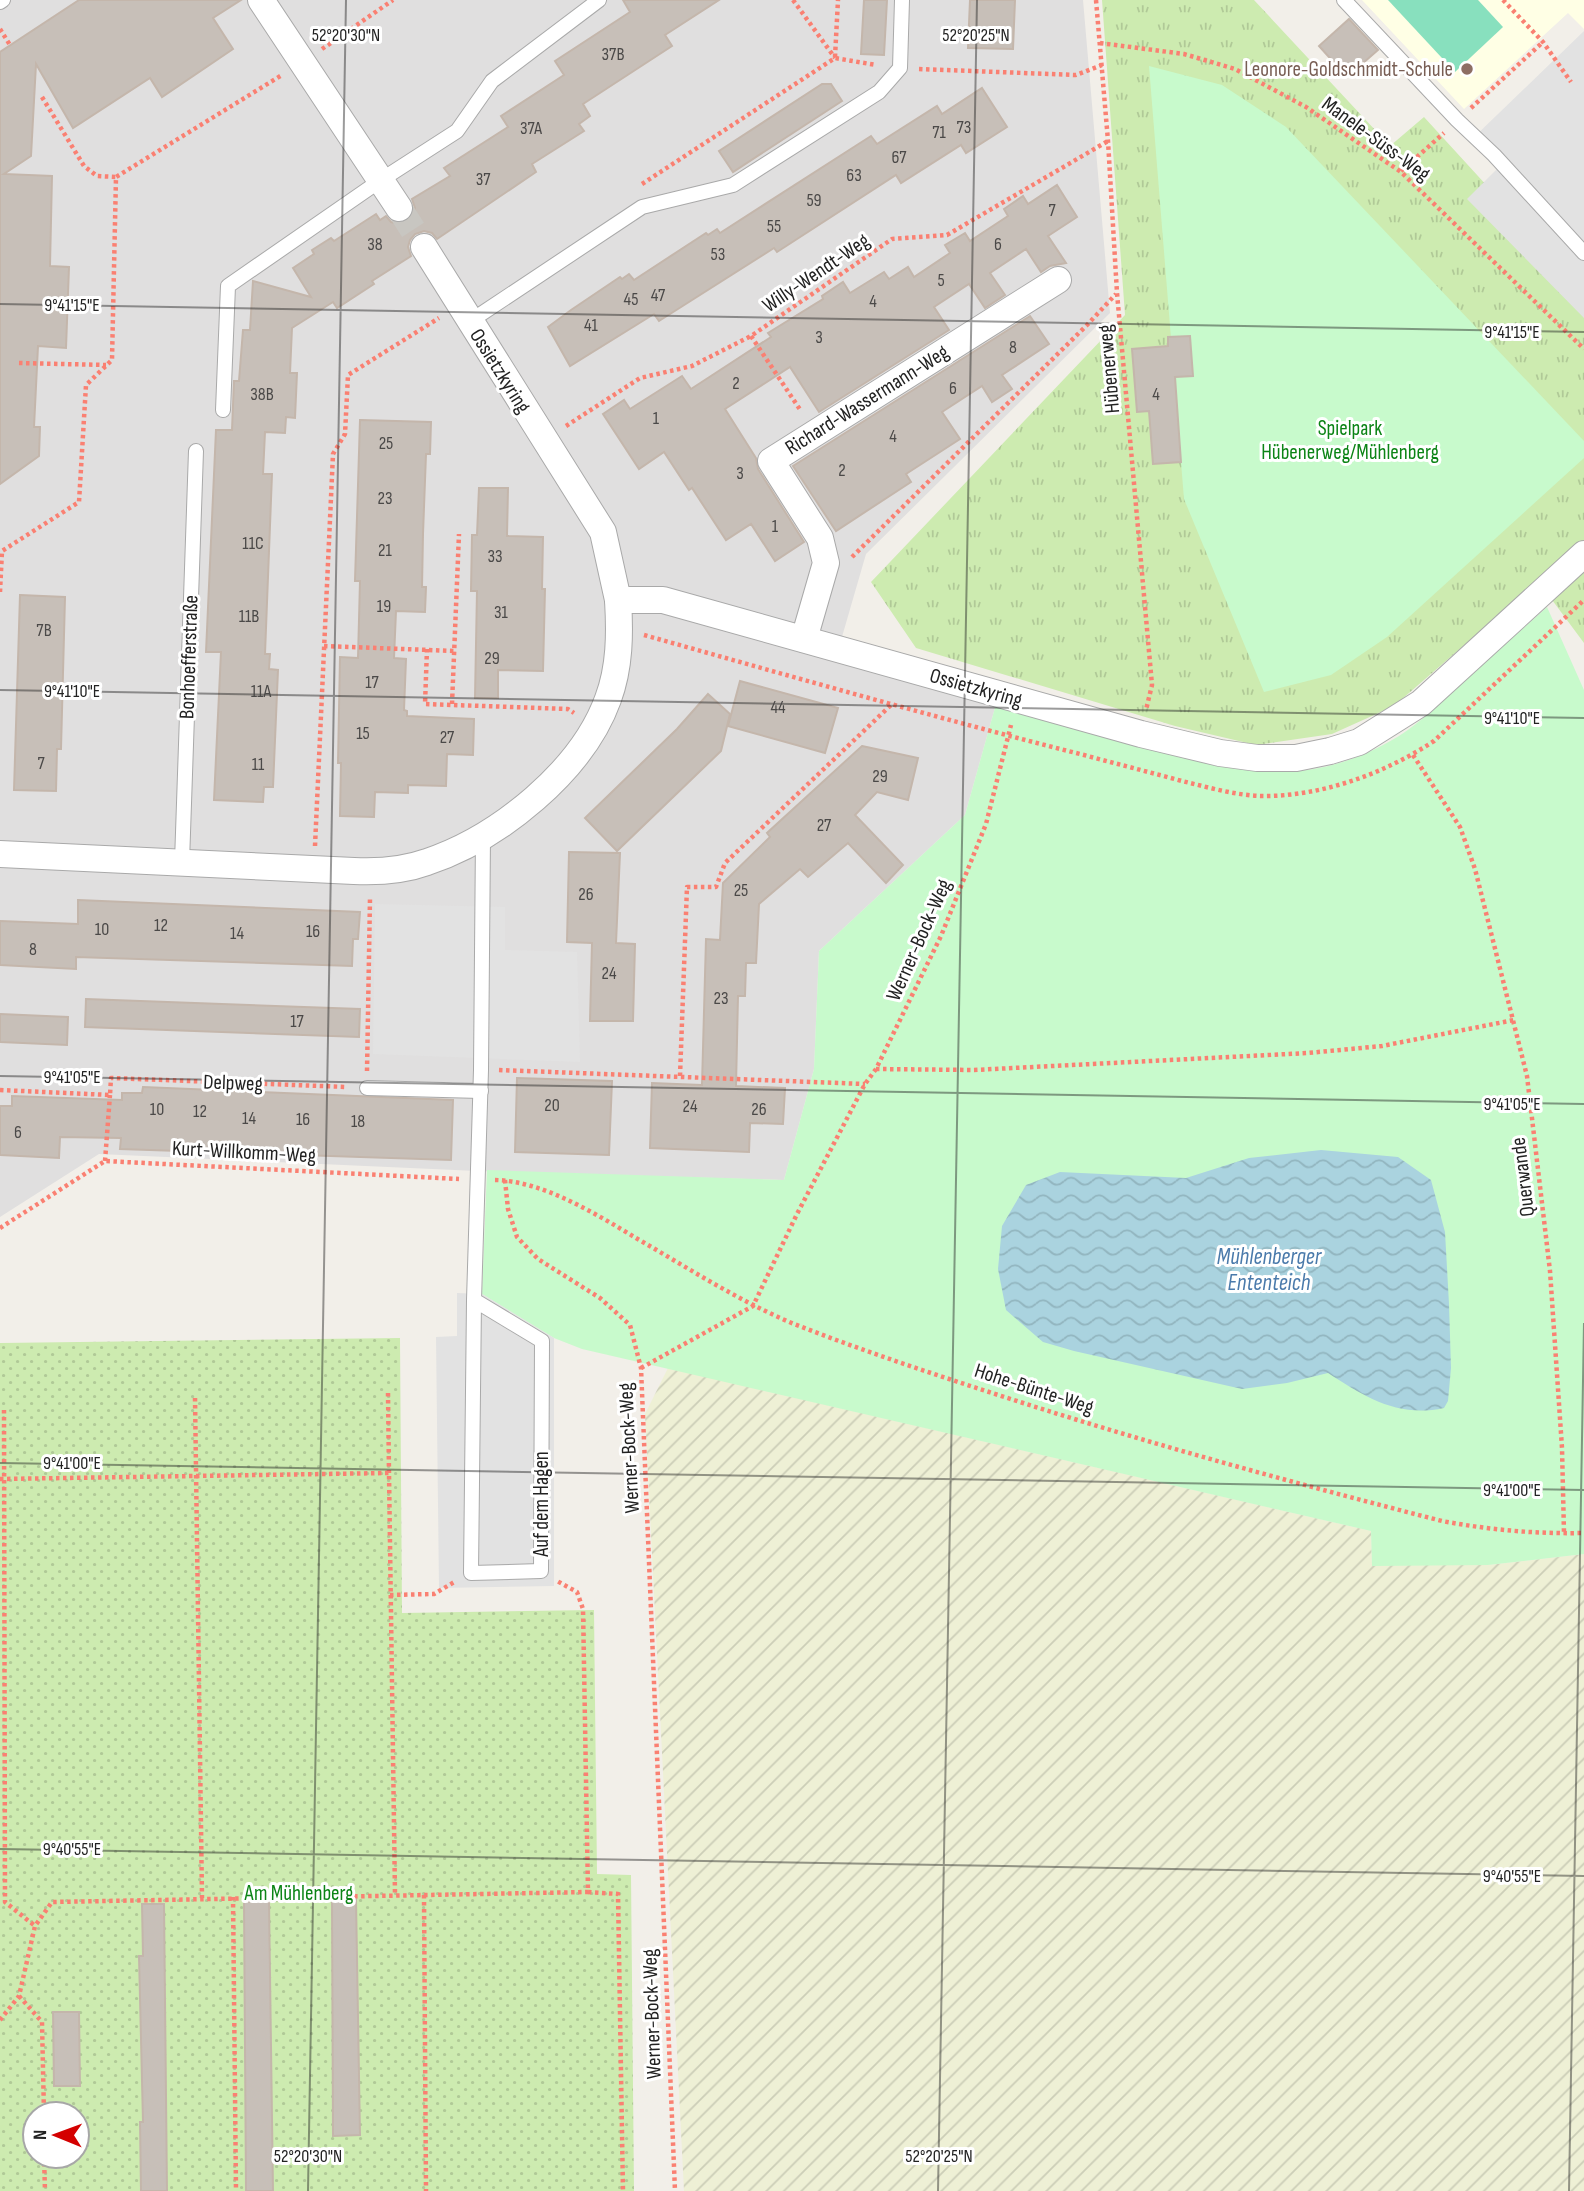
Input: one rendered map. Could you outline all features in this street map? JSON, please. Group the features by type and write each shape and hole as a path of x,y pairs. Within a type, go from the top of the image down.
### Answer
{"street":[{"path":"261,0 399,208"},
{"name":"Ossietzkyring","path":"424,247 603,532 618,600 663,600 1141,734 1220,753 1256,758 1296,758 1359,742 1421,704 1584,554"},
{"name":"Richard-Wassermann-Weg","path":"827,563 820,538 772,461 1058,279"},
{"path":"804,639 827,563"},
{"path":"0,854 370,872 426,863 483,836 520,810 556,778 590,738 608,699 619,651 618,600"}],"lane":[{"path":"223,410 228,286 457,131 492,81 599,0"},
{"path":"900,68 902,0"},
{"path":"1344,0 1457,120 1494,155 1584,253"},
{"name":"Ossietzkyring","path":"464,314 642,208 733,185 879,92 900,68"},
{"name":"Bonhoefferstraße","path":"182,862 196,451"},
{"path":"471,1573 474,1300 481,1091 483,836"},
{"path":"367,1088 481,1091"},
{"name":"Auf dem Hagen","path":"471,1573 541,1572 542,1341 474,1300"}],"path":[{"path":"42,97 84,166 97,176 116,177 302,62 393,0"},
{"path":"793,0 835,58"},
{"path":"835,58 838,0"},
{"name":"Hübenerweg","path":"1096,0 1117,293 1152,685 1141,734"},
{"path":"1503,0 1543,42 1571,82"},
{"path":"0,29 10,45"},
{"name":"Manele-Süss-Weg","path":"1100,43 1184,54 1235,69 1306,107 1401,172 1584,349"},
{"path":"641,185 835,58 900,68 1076,75 1102,65"},
{"name":"Willy-Wendt-Weg","path":"544,440 640,378 692,366 751,336 892,239 947,235 1108,141"},
{"path":"0,592 2,551 79,502 86,385 112,360 116,177"},
{"path":"827,563 852,557 1117,293"},
{"path":"313,869 333,454 345,435 348,375 464,314"},
{"path":"751,336 817,432"},
{"path":"19,363 107,366"},
{"path":"452,704 459,534"},
{"path":"620,629 1009,736"},
{"path":"324,646 454,651"},
{"path":"427,649 425,704 568,709 596,724"},
{"name":"Werner-Bock-Weg","path":"675,2191 641,1368 753,1306 797,1214 876,1069 941,936 981,837 1018,700"},
{"path":"680,1076 687,887 716,887 725,863 892,704"},
{"name":"Querwande","path":"1413,755 1460,827 1488,914 1527,1076 1550,1271 1561,1422 1564,1533"},
{"path":"367,1088 370,872"},
{"path":"876,1069 974,1070 1308,1053 1382,1046 1514,1020"},
{"path":"481,1070 866,1084"},
{"name":"Delpweg","path":"110,1095 111,1078 367,1088"},
{"path":"0,1090 110,1095 105,1161 0,1228"},
{"name":"Kurt-Willkomm-Weg","path":"105,1161 505,1180"},
{"path":"505,1180 508,1209 517,1237 538,1259 600,1298 630,1325 641,1368"},
{"name":"Hohe-Bünte-Weg","path":"505,1180 557,1195 606,1220 753,1306 794,1324 934,1374 1141,1440 1443,1521 1506,1531 1584,1533"},
{"path":"388,1393 395,1895"},
{"path":"195,1398 202,1898"},
{"path":"4,1410 2,1479 5,1902 35,1926"},
{"path":"2,1479 389,1473"},
{"path":"541,1572 576,1591 583,1609 588,1892"},
{"path":"390,1595 434,1594 471,1573"},
{"path":"0,2020 19,1996 35,1926 52,1902 588,1892 618,1894 623,2191"},
{"path":"424,1895 426,2191"},
{"path":"233,1898 236,2191"},
{"path":"19,1996 42,2022 44,2100"},
{"path":"44,2170 45,2191"}],"shaded area":[{"path":"0,0 1083,0 1110,313 866,554 835,661 996,704 965,815 819,951 814,1069 784,1180 477,1171 99,1154 0,1217"},
{"name":"Leonore-Goldschmidt-Schule","path":"1362,0 1584,0 1584,29 1568,13 1464,109"},
{"path":"1584,31 1584,318 1467,199 1497,169 1470,141"},
{"path":"375,904 505,907 505,950 577,952 580,1062 373,1054"},
{"path":"457,1293 482,1294 554,1338 554,1586 439,1588 436,1337 457,1336"},
{"path":"668,1368 1371,1531 1372,1565 1488,1565 1584,1554 1584,2191 684,2191 645,1414"}],"green space":[{"path":"1102,0 1254,0 1390,146 1424,117 1584,292 1584,643 1538,581 1394,706 1332,734 1256,745 1175,726 916,648 871,582 1125,315"},
{"path":"1388,0 1478,0 1503,27 1455,72"},
{"name":"Spielpark Hübenerweg/Mühlenberg","path":"1149,66 1222,85 1286,127 1584,441 1584,458 1387,637 1331,675 1264,692 1184,499"},
{"path":"1547,607 1584,690 1584,1554 1488,1565 1372,1566 1371,1531 582,1349 554,1338 482,1294 487,1170 784,1180 814,1069 819,951 965,815 996,704 1208,762 1271,772 1302,771 1333,765 1365,754 1399,736 1431,712"},
{"name":"Am Mühlenberg","path":"400,1338 402,1613 594,1610 597,1874 631,1875 634,2191 0,2191 0,1343"}],"water":[{"name":"Mühlenberger Ententeich","path":"1321,1150 1398,1157 1431,1180 1445,1232 1451,1368 1448,1401 1444,1408 1397,1408 1355,1390 1328,1373 1287,1383 1242,1389 1043,1342 1006,1310 998,1269 1002,1226 1026,1185 1060,1172 1186,1178 1249,1158"}],"building":[{"path":"79,0 241,0 213,18 233,49 162,97 150,78 73,128 36,64 31,156 4,174 52,176 50,266 69,267 66,348 38,346 34,427 40,427 39,456 0,484 0,52"},
{"path":"623,0 719,0 665,35 672,46 583,104 590,116 579,124 584,131 532,164 536,172 437,239 432,233 424,231 415,234 408,247 411,256 337,308 333,302 292,328 290,373 297,373 295,418 286,417 285,433 265,432 263,474 272,474 265,654 270,654 269,669 278,670 273,787 264,787 263,802 214,800 221,652 206,652 216,430 232,430 234,381 239,381 243,330 250,330 253,281 311,297 293,268 314,254 312,250 331,238 334,241 376,214 380,220 386,216 391,222 399,224 408,221 415,208 412,199 450,176 444,168 508,127 501,116 564,75 555,61 630,12"},
{"path":"864,0 887,0 884,55 861,54"},
{"path":"970,0 1015,0 1013,49 968,48"},
{"path":"1349,19 1378,50 1347,77 1319,46"},
{"path":"822,84 831,84 842,101 733,172 719,151"},
{"path":"982,88 1007,127 966,153 961,145 901,183 896,175 777,252 774,248 659,321 654,314 570,366 548,327 571,310 620,277 622,279 629,274 634,280 706,233 708,235 717,229 720,233 871,136 877,144 937,106 942,114"},
{"path":"1057,185 1077,217 1048,236 1066,263 1050,266 1041,272 1026,249 990,273 1005,295 985,308 969,284 934,307 949,330 819,412 790,367 725,409 756,458 758,469 804,542 775,561 751,524 726,540 692,488 689,490 664,452 639,469 603,414 624,400 630,409 682,376 691,389 771,337 768,333 823,299 822,296 843,282 850,293 884,272 889,279 908,267 914,277 950,253 945,245 965,233 970,241 1008,216 1004,209 1023,196 1028,204"},
{"path":"1030,316 1049,344 1002,375 1012,389 992,402 982,386 942,412 960,439 906,474 911,482 836,531 793,466"},
{"path":"1190,336 1193,376 1175,377 1181,462 1153,464 1149,411 1137,412 1132,349 1168,346 1168,337"},
{"path":"360,420 431,422 430,454 426,454 423,534 422,587 426,587 425,612 396,611 394,658 406,659 404,710 407,711 407,716 474,719 473,755 447,754 446,786 408,785 408,793 375,792 374,817 340,816 341,763 338,763 340,657 358,658 360,581 355,581"},
{"path":"479,488 508,488 507,536 543,537 543,671 498,670 498,698 475,698 477,591 471,591 472,535 477,535"},
{"path":"20,595 65,597 61,749 57,749 56,791 14,790"},
{"path":"740,681 838,708 825,753 728,726"},
{"path":"708,694 730,714 721,751 617,851 585,818 677,729"},
{"path":"862,746 918,758 908,800 877,792 855,815 903,865 886,883 848,843 808,877 800,869 759,904 756,963 746,963 745,996 738,996 736,1086 785,1088 783,1124 750,1123 749,1152 650,1148 652,1083 702,1085 706,939 720,940 723,883 770,837 767,833"},
{"path":"569,852 620,853 616,943 635,944 633,1021 590,1021 592,943 567,942"},
{"path":"78,900 360,912 358,939 353,939 352,966 76,957 76,969 0,965 0,921 78,924"},
{"path":"86,999 360,1009 359,1037 85,1027"},
{"path":"0,1014 68,1017 67,1045 0,1042"},
{"path":"517,1078 612,1081 609,1155 515,1152"},
{"path":"143,1087 453,1100 451,1160 120,1149 121,1138 60,1137 59,1158 0,1155 0,1106 12,1106 12,1096 122,1100 122,1093 142,1093"},
{"path":"356,1899 360,2135 333,2136 332,1900"},
{"path":"269,1901 273,2191 246,2191 244,1902"},
{"path":"142,1904 164,1904 167,2191 141,2191 140,2122 143,2122 139,1956 143,1956"},
{"path":"53,2012 79,2012 80,2086 54,2086"}],"tunnel":[{"path":"399,208 424,247"}],"place":[{"name":"Leonore-Goldschmidt-Schule","path":"1467,69"}]}
